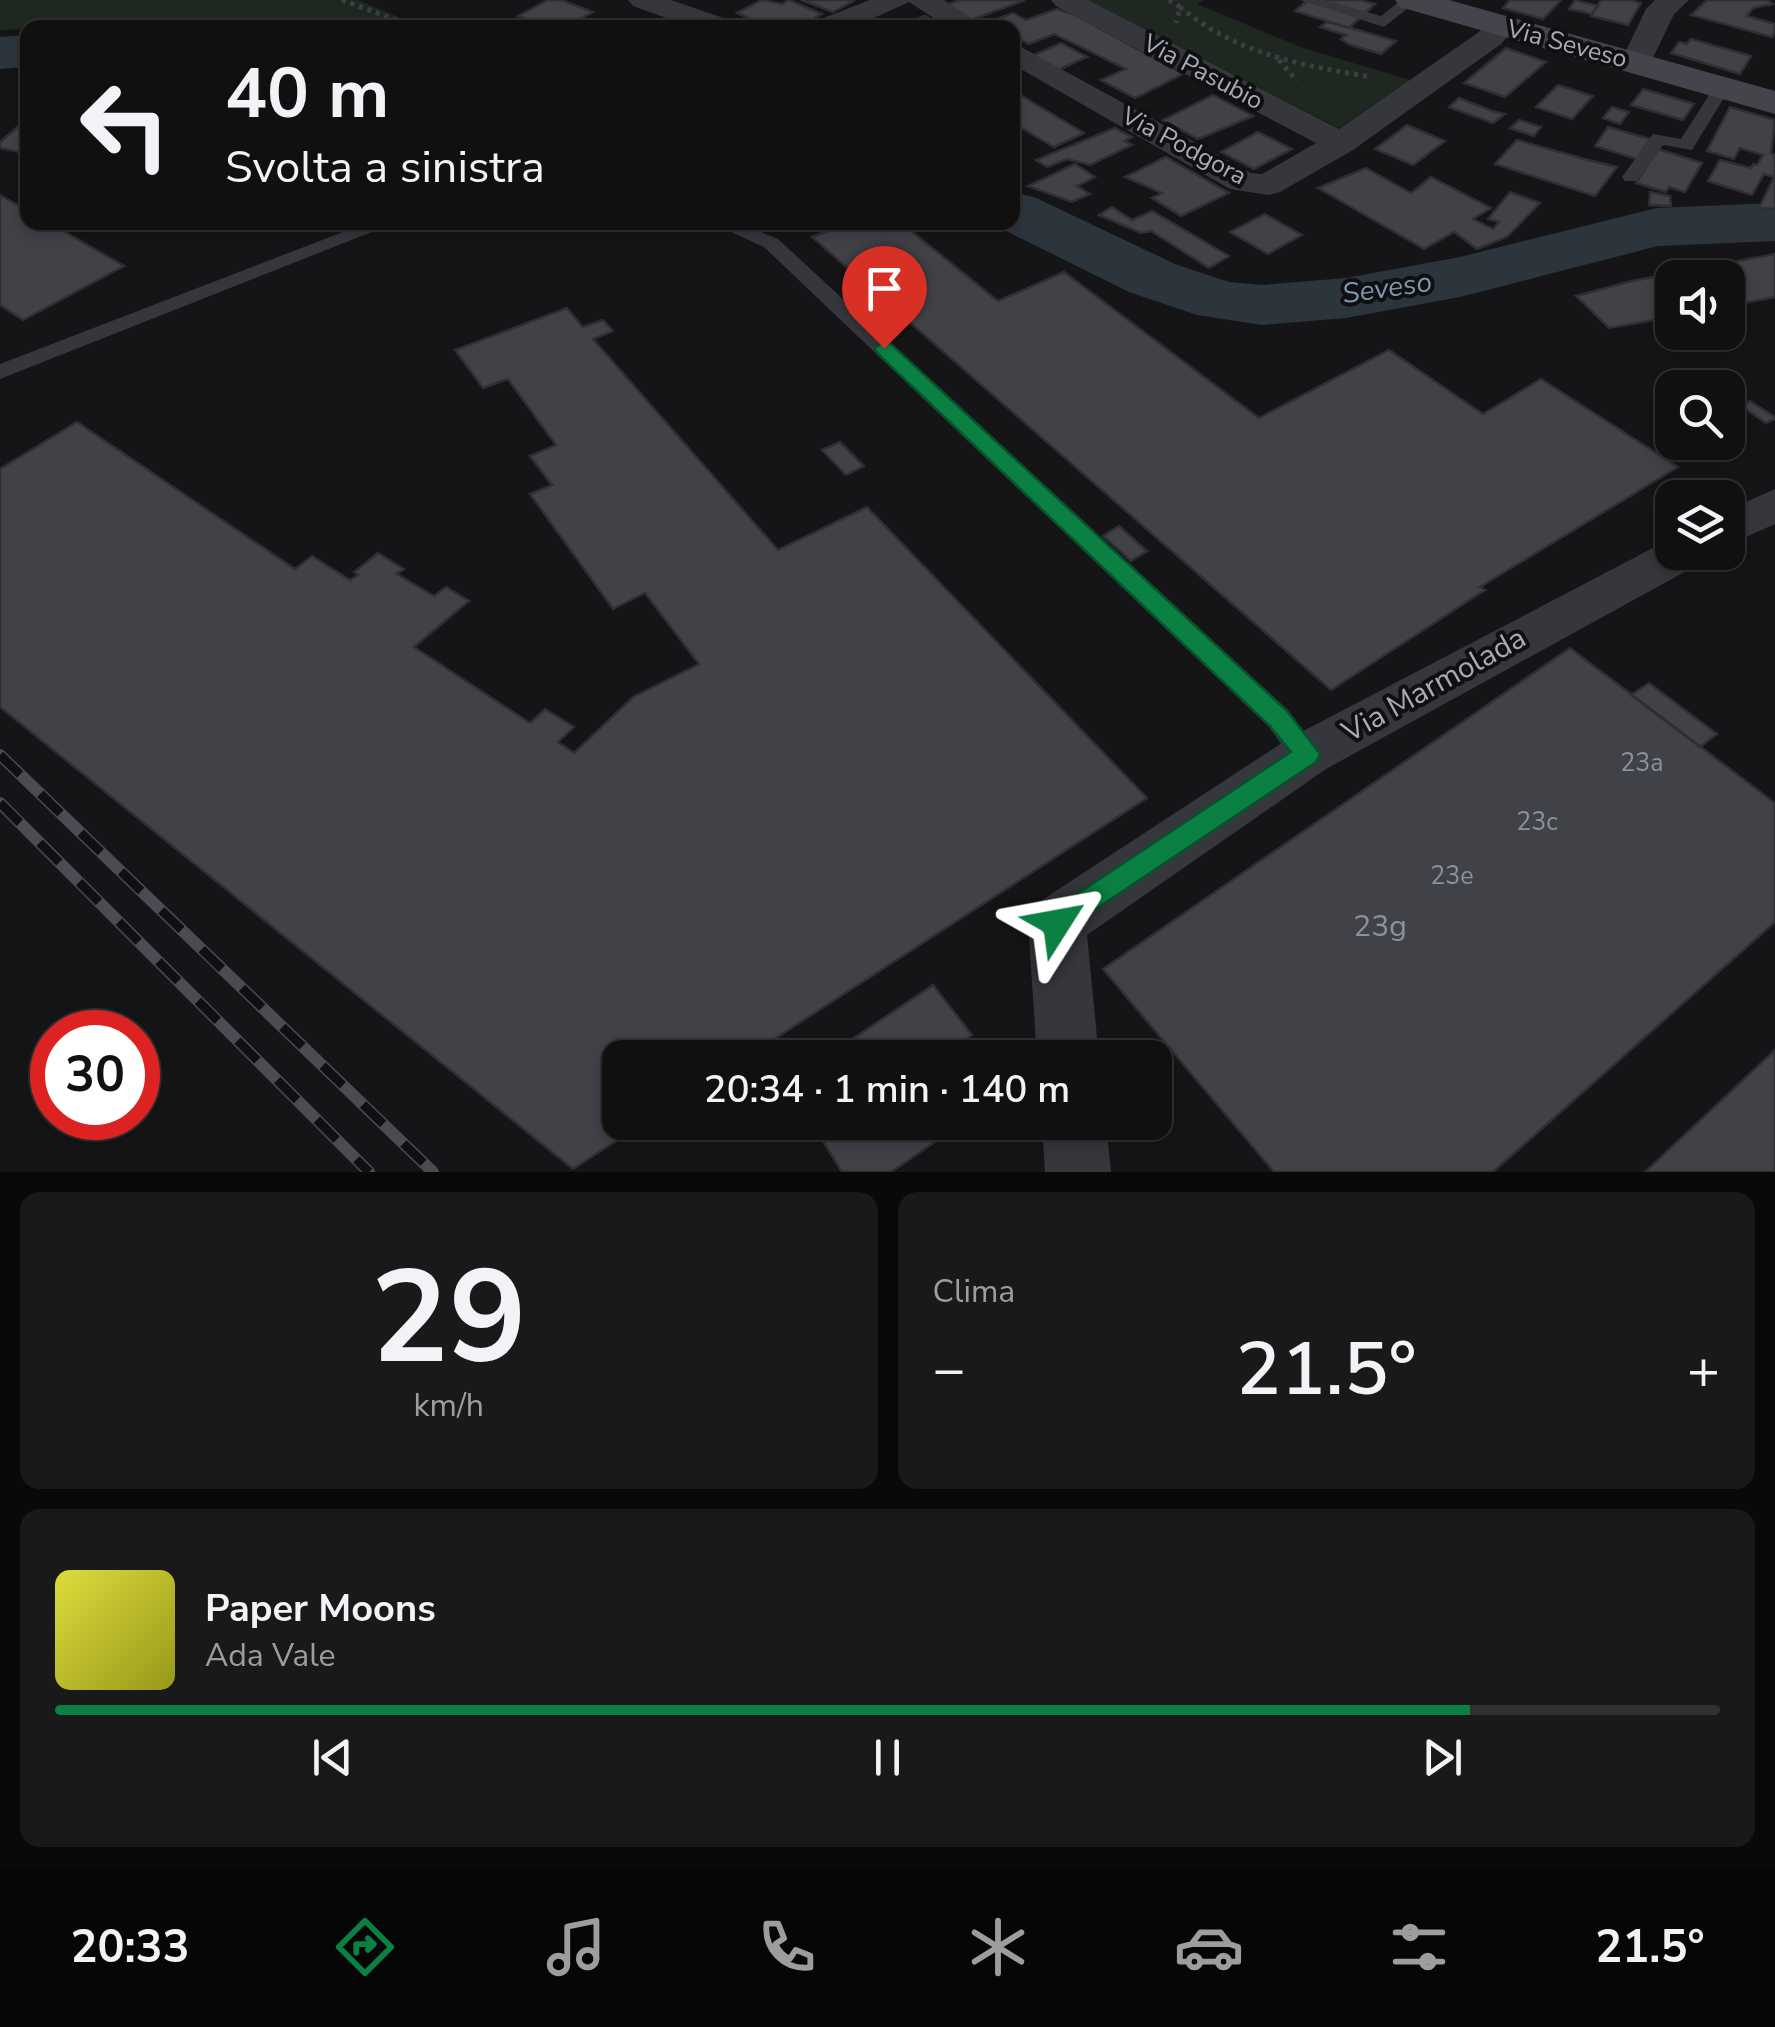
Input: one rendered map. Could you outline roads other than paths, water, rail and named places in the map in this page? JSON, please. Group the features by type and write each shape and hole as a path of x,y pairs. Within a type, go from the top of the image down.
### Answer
{"street":[{"path":"644,0 701,20"},
{"path":"845,20 896,0"},
{"path":"923,0 957,20"},
{"name":"Via Pasubio","path":"1066,0 1341,143"},
{"name":"Via Seveso","path":"1411,0 1775,103"},
{"path":"1636,63 1662,10 1674,0"},
{"name":"Via Podgora","path":"1020,56 1242,182 1268,184 1341,143 1501,26"},
{"path":"1745,521 1775,505"},
{"name":"Via Marmolada","path":"1067,1040 1057,923 1308,754 1655,567"},
{"path":"1075,1140 1078,1172"}],"lane":[{"path":"1308,0 1384,22 1411,0"},
{"path":"1630,177 1660,138 1686,146 1722,88"},
{"path":"0,372 367,230"},
{"path":"738,230 771,243 1278,718 1308,754"}],"waterway":[{"name":"Seveso","path":"0,53 20,52"},
{"name":"Seveso","path":"1020,214 1152,278 1221,301 1262,305 1346,298 1460,277 1657,227 1775,222"}],"railway":[{"path":"0,755 433,1172"},
{"path":"0,803 369,1172"}]}
